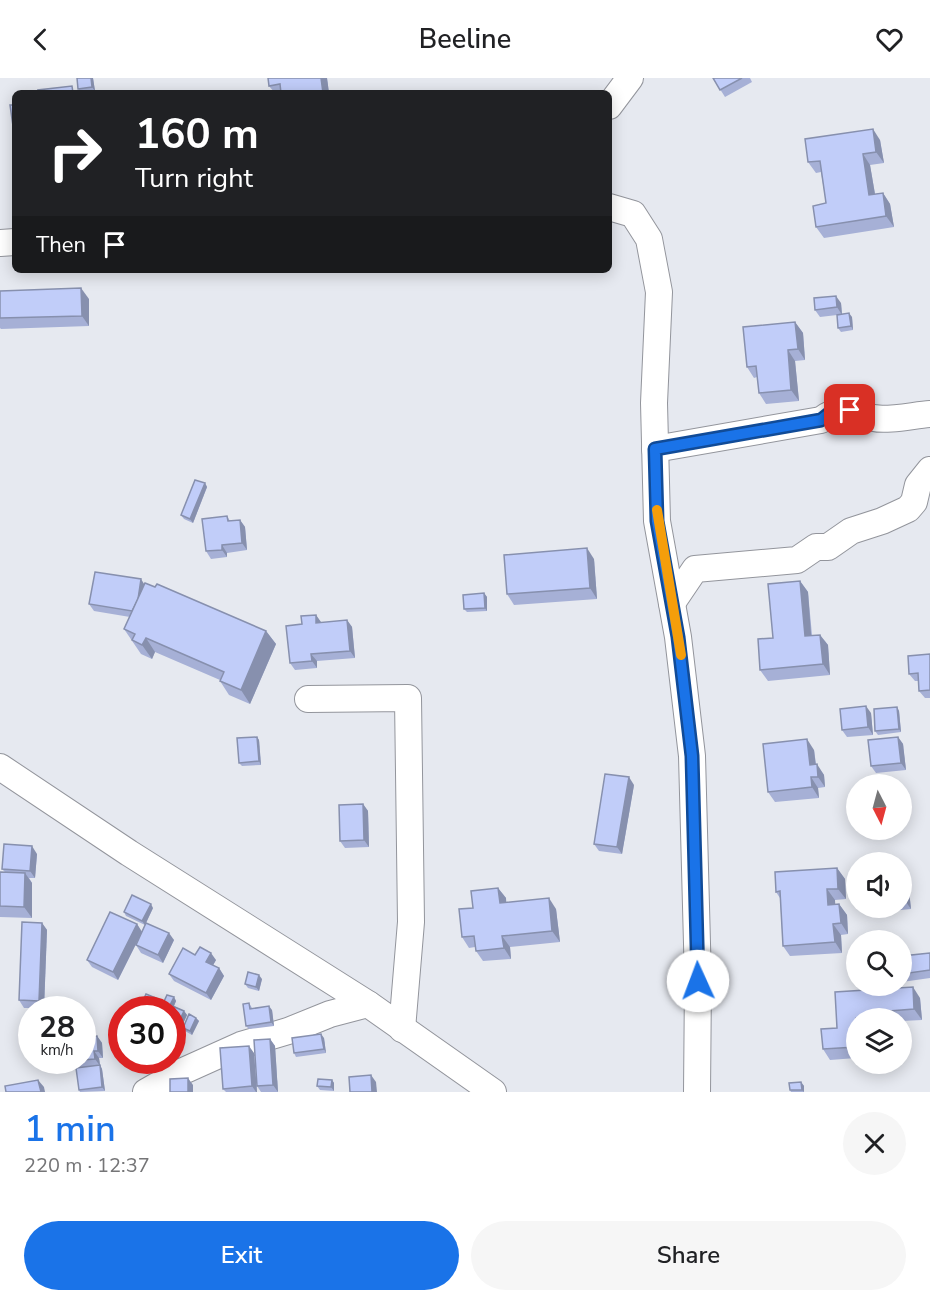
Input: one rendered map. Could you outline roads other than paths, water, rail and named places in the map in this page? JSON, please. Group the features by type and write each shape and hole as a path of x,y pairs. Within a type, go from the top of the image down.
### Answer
{"street":[{"path":"612,102 630,78"},
{"path":"612,208 633,214 649,239 659,292 654,403 657,521 678,637 692,756 698,981 697,1092"},
{"path":"655,449 821,420 831,412 850,410 874,419 930,414"},
{"path":"672,603 695,569 797,560 816,547 828,547 850,531 882,521 908,509 914,502 918,485 930,470"},
{"path":"308,699 408,698 411,922 402,1029"},
{"path":"0,767 129,853 368,1004 493,1092"},
{"path":"146,1092 181,1072 241,1045 288,1031 330,1014 368,1004"}]}
